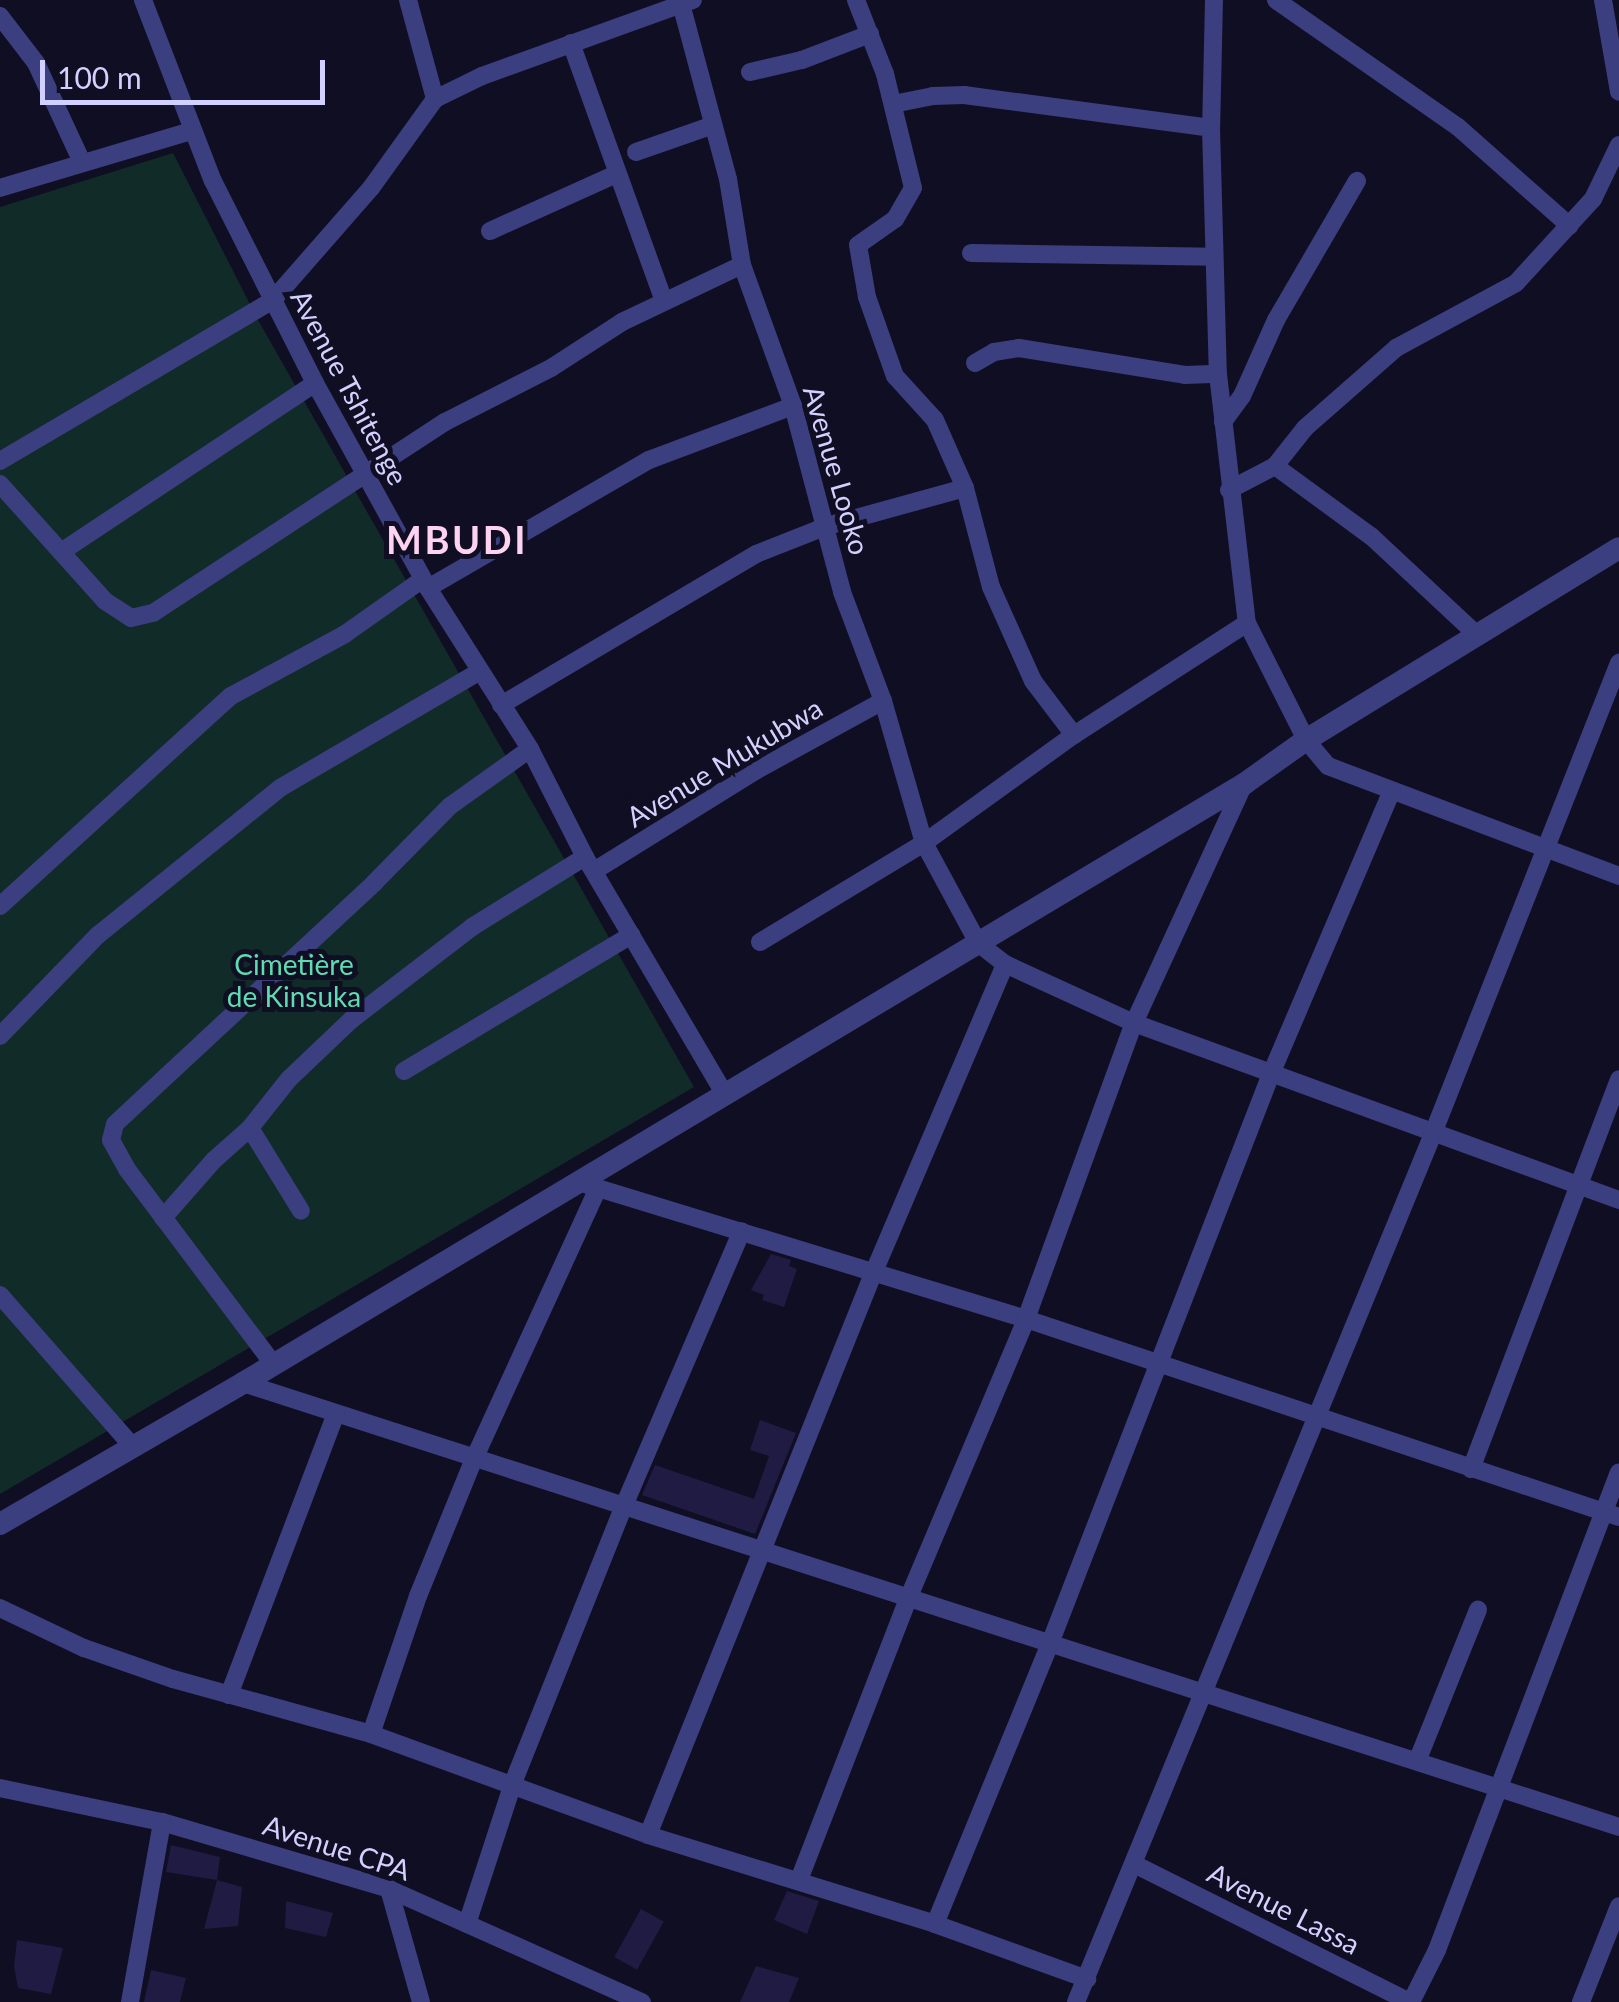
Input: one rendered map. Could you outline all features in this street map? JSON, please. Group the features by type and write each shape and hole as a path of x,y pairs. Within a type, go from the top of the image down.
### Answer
{"street":[{"name":"Avenue Tshitenge","path":"143,0 191,131 314,382 426,583 530,750 590,864 725,1095"},
{"path":"408,0 435,99"},
{"path":"856,0 893,104 913,188 906,208 866,236 856,254 895,376 935,420 965,488 998,603 1033,681 1074,735"},
{"path":"1214,0 1211,128 1218,374 1247,624 1306,740 1328,766 1619,876"},
{"path":"1276,0 1458,127 1570,226"},
{"path":"1603,0 1619,92"},
{"path":"0,461 272,301 371,188 435,99 482,76 685,2"},
{"name":"Avenue Looko","path":"685,2 728,179 742,265 792,406 842,592 883,701 924,844 978,943"},
{"path":"0,16 36,63 82,162"},
{"path":"750,72 802,60 870,34"},
{"path":"571,43 664,301"},
{"path":"893,104 964,95 1211,128"},
{"path":"636,152 713,125"},
{"path":"0,188 191,131"},
{"path":"1229,490 1275,466 1305,428 1396,348 1516,282 1604,184 1619,145"},
{"path":"490,231 616,174"},
{"path":"1223,422 1242,396 1276,320 1357,181"},
{"path":"970,253 1214,257"},
{"path":"0,484 122,615 142,616 445,422 551,368 664,301 742,265"},
{"path":"974,363 994,352 1018,348 1185,375 1218,374"},
{"path":"60,552 314,382"},
{"path":"0,906 231,696 650,460 792,406"},
{"path":"1275,466 1372,536 1478,635"},
{"path":"501,705 756,554 826,526 965,488"},
{"path":"0,1524 588,1184 725,1095 1244,784 1306,740 1619,548"},
{"path":"760,942 924,844 1074,735 1247,624"},
{"path":"1076,2002 1432,1136 1619,663"},
{"path":"0,1036 98,935 280,788 480,672"},
{"name":"Avenue Mukubwa","path":"163,1218 250,1128 288,1080 379,998 472,927 883,701"},
{"path":"274,1364 163,1218 111,1140 115,1124 374,883 450,806 530,750"},
{"path":"799,1880 908,1598 1026,1319 1134,1023 1244,784"},
{"path":"935,1924 1049,1646 1271,1074 1392,791"},
{"path":"404,1072 631,935"},
{"path":"978,943 1005,964 1134,1023 1432,1136 1619,1200"},
{"path":"648,1835 873,1274 1005,964"},
{"path":"1471,1469 1619,1079"},
{"path":"250,1128 302,1211"},
{"path":"588,1184 1026,1319 1314,1419 1611,1515"},
{"path":"371,1734 418,1596 588,1184"},
{"path":"467,1924 513,1783 623,1508 742,1231"},
{"path":"0,1295 134,1447"},
{"path":"243,1383 1619,1827"},
{"path":"230,1695 336,1414"},
{"path":"1411,2002 1437,1950 1496,1788 1611,1515 1619,1472"},
{"path":"0,1608 84,1648 230,1695 371,1734 648,1835 935,1924 1087,1979"},
{"path":"1418,1759 1478,1610"},
{"name":"Avenue CPA","path":"0,1788 162,1822 390,1890 642,2002"},
{"path":"130,2002 162,1822"},
{"name":"Avenue Lassa","path":"1134,1864 1411,2002"},
{"path":"390,1890 421,2002"},
{"path":"1581,2002 1619,1906"}],"green space":[{"name":"Cimetière de Kinsuka","path":"173,153 258,320 694,1087 0,1494 0,207"}],"building":[{"path":"771,1254 791,1260 789,1266 797,1269 784,1307 762,1300 764,1295 751,1290"},
{"path":"760,1420 796,1433 755,1534 642,1495 655,1465 754,1499 769,1456 750,1450"},
{"path":"171,1845 220,1857 217,1880 166,1872"},
{"path":"217,1880 242,1887 238,1926 204,1929"},
{"path":"787,1891 819,1901 807,1934 774,1920"},
{"path":"286,1901 333,1913 326,1937 285,1928"},
{"path":"641,1909 664,1922 637,1970 614,1957"},
{"path":"17,1940 63,1948 51,1994 18,1988 14,1966"},
{"path":"756,1966 799,1978 789,2002 740,2002"},
{"path":"151,1970 186,1978 180,2002 144,2002"}],"district":[{"name":"MBUDI","path":"457,540"}]}
